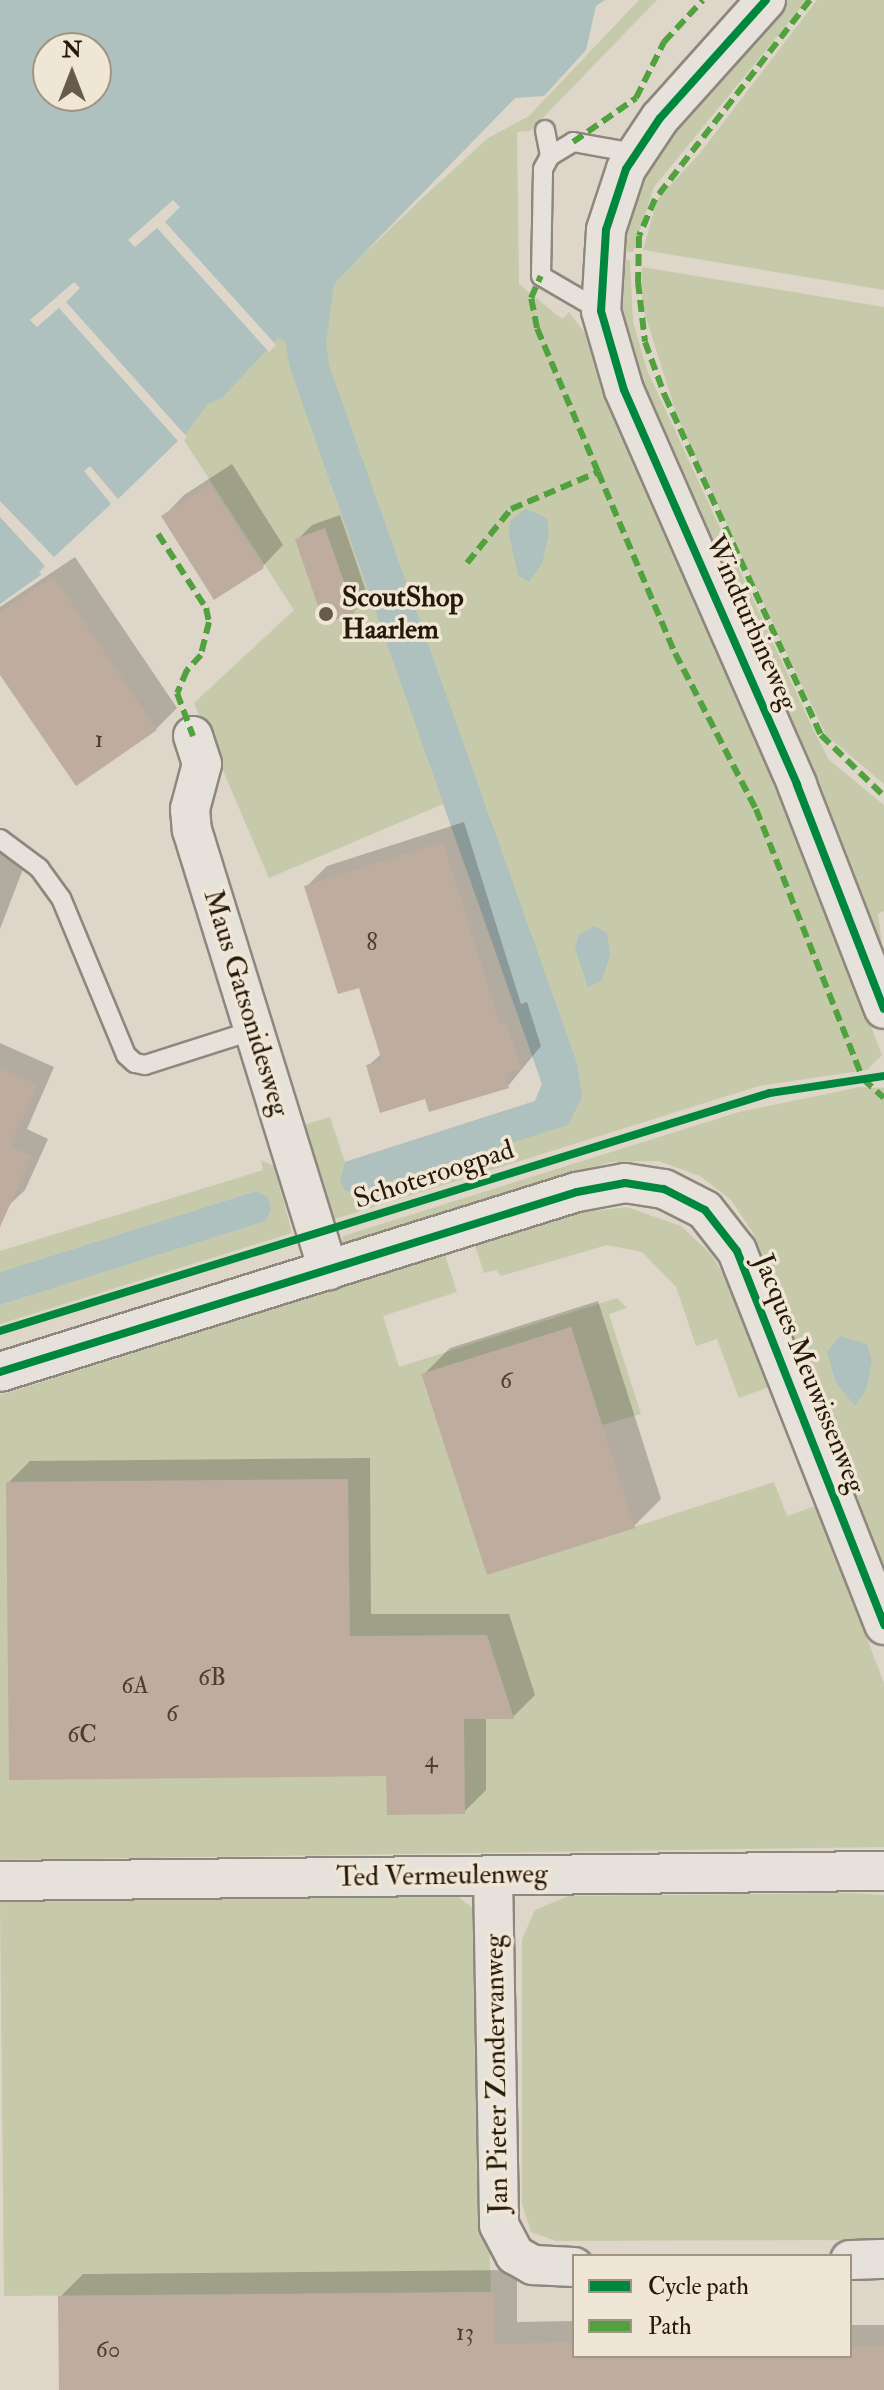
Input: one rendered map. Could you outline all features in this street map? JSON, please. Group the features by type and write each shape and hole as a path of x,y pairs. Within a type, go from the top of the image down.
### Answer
{"street":[{"name":"Windturbineweg","path":"766,0 635,153 618,188 602,250 601,311 624,390 797,785 884,1009"},
{"name":"Maus Gatsonidesweg","path":"193,736 202,764 190,809 192,830 328,1270"},
{"name":"Jacques Meuwissenweg","path":"0,1372 603,1185 645,1184 685,1197 705,1210 737,1251 884,1625"},
{"name":"Ted Vermeulenweg","path":"0,1881 884,1871"},
{"name":"Jan Pieter Zondervanweg","path":"493,1875 499,2225 504,2243 524,2260 572,2267"},
{"path":"852,2260 884,2259"}],"lane":[{"path":"545,130 550,156"},
{"path":"601,311 541,276 543,169 550,156 573,142 635,153"},
{"path":"0,839 39,868 61,898 126,1055 135,1063 145,1065 255,1030"}],"green space":[{"path":"639,0 657,0 530,131 517,132 519,284 562,319 569,312 588,337 605,392 783,798 882,1055 867,1070 759,1086 332,1220 300,1126 330,1117 345,1162 535,1101 542,1083 443,804 269,878 194,703 294,610 182,437 208,404 222,397 251,362 417,203 488,138 529,116"},
{"path":"788,0 807,0 654,187 633,252 621,251 632,191 656,151"},
{"path":"817,0 884,0 884,290 643,250 657,200 700,153"},
{"path":"630,260 633,322 647,370 813,729 829,760 884,805 884,911 878,914 884,960 784,704 635,368 621,323 619,290 619,261"},
{"path":"642,267 884,307 884,784 826,735 789,658 678,419 642,305"},
{"path":"860,1087 884,1088 884,1573 753,1233 731,1200 700,1176 658,1161 611,1162 342,1243 343,1236 739,1112"},
{"path":"261,1160 274,1166 292,1233 0,1324 0,1305 266,1221 271,1210 268,1197 256,1191 0,1272 0,1251 263,1170"},
{"path":"627,1207 681,1226 710,1253 739,1299 771,1386 739,1398 717,1339 696,1346 676,1287 642,1252 607,1245 501,1276 496,1270 484,1273 475,1246 577,1213"},
{"path":"445,1255 457,1292 383,1316 399,1367 617,1298 627,1308 609,1314 641,1414 602,1425 571,1327 421,1375 487,1574 774,1482 787,1516 816,1506 884,1683 884,1847 0,1860 0,1395"},
{"path":"884,1895 884,2240 556,2241 531,2232 522,2204 522,1939 535,1910 568,1896"},
{"path":"457,1896 475,1910 491,2292 4,2296 0,1901"}],"shaded area":[{"path":"0,0 605,0 596,6 586,50 544,96 515,98 334,284 326,343 329,365 577,1063 582,1097 568,1125 355,1192 345,1191 340,1181 345,1162 535,1101 542,1084 290,368 285,341 278,338 222,398 208,404 186,433 52,567 0,604"},
{"path":"526,509 547,518 549,534 542,564 529,582 518,575 509,535 510,521"},
{"path":"594,926 607,933 610,955 602,980 588,987 575,948 579,935"},
{"path":"256,1191 268,1197 271,1210 266,1221 0,1305 0,1272"},
{"path":"840,1336 867,1344 872,1361 866,1390 855,1406 836,1383 827,1352"}],"pier":[{"path":"173,200 180,207 165,222 276,345 269,352 157,228 135,247 128,240"},
{"path":"74,282 80,288 66,302 187,437 44,577 39,572 45,566 0,517 0,501 54,557 111,504 84,471 90,466 118,499 178,441 59,308 37,327 30,320"}],"building":[{"path":"210,484 264,568 214,600 161,516"},
{"path":"325,528 355,613 324,624 295,539"},
{"path":"53,576 157,730 76,786 0,675 0,612"},
{"path":"443,842 500,1024 506,1022 521,1069 504,1074 509,1088 429,1112 425,1099 380,1113 366,1065 382,1061 359,988 338,994 304,886"},
{"path":"0,1068 38,1085 10,1147 32,1156 0,1227"},
{"path":"571,1327 635,1528 487,1575 421,1374"},
{"path":"348,1479 350,1636 487,1635 514,1719 464,1719 465,1814 387,1815 386,1776 9,1780 6,1482"},
{"path":"495,2292 495,2344 572,2342 572,2358 852,2358 852,2347 884,2346 884,2390 59,2390 58,2296"}],"marked path":[{"path":"573,142 636,98 664,42 703,0"},
{"path":"810,0 655,199 639,236 638,282 645,342 665,396 821,735 884,796"},
{"path":"467,563 511,509 598,472 537,328 531,298 541,276"},
{"path":"598,472 675,653 756,809 863,1079 884,1098"},
{"path":"158,534 206,608 209,622 201,655 187,670 177,693 193,736"}],"cycle path":[{"path":"766,0 660,118 626,169 606,230 601,311 624,390 797,785 884,1009"},
{"name":"Schoteroogpad","path":"0,1331 770,1093 884,1076"},
{"path":"0,1372 577,1192 625,1183 664,1189 705,1210 737,1251 884,1625"}],"place":[{"name":"ScoutShop Haarlem","path":"326,614"}]}
